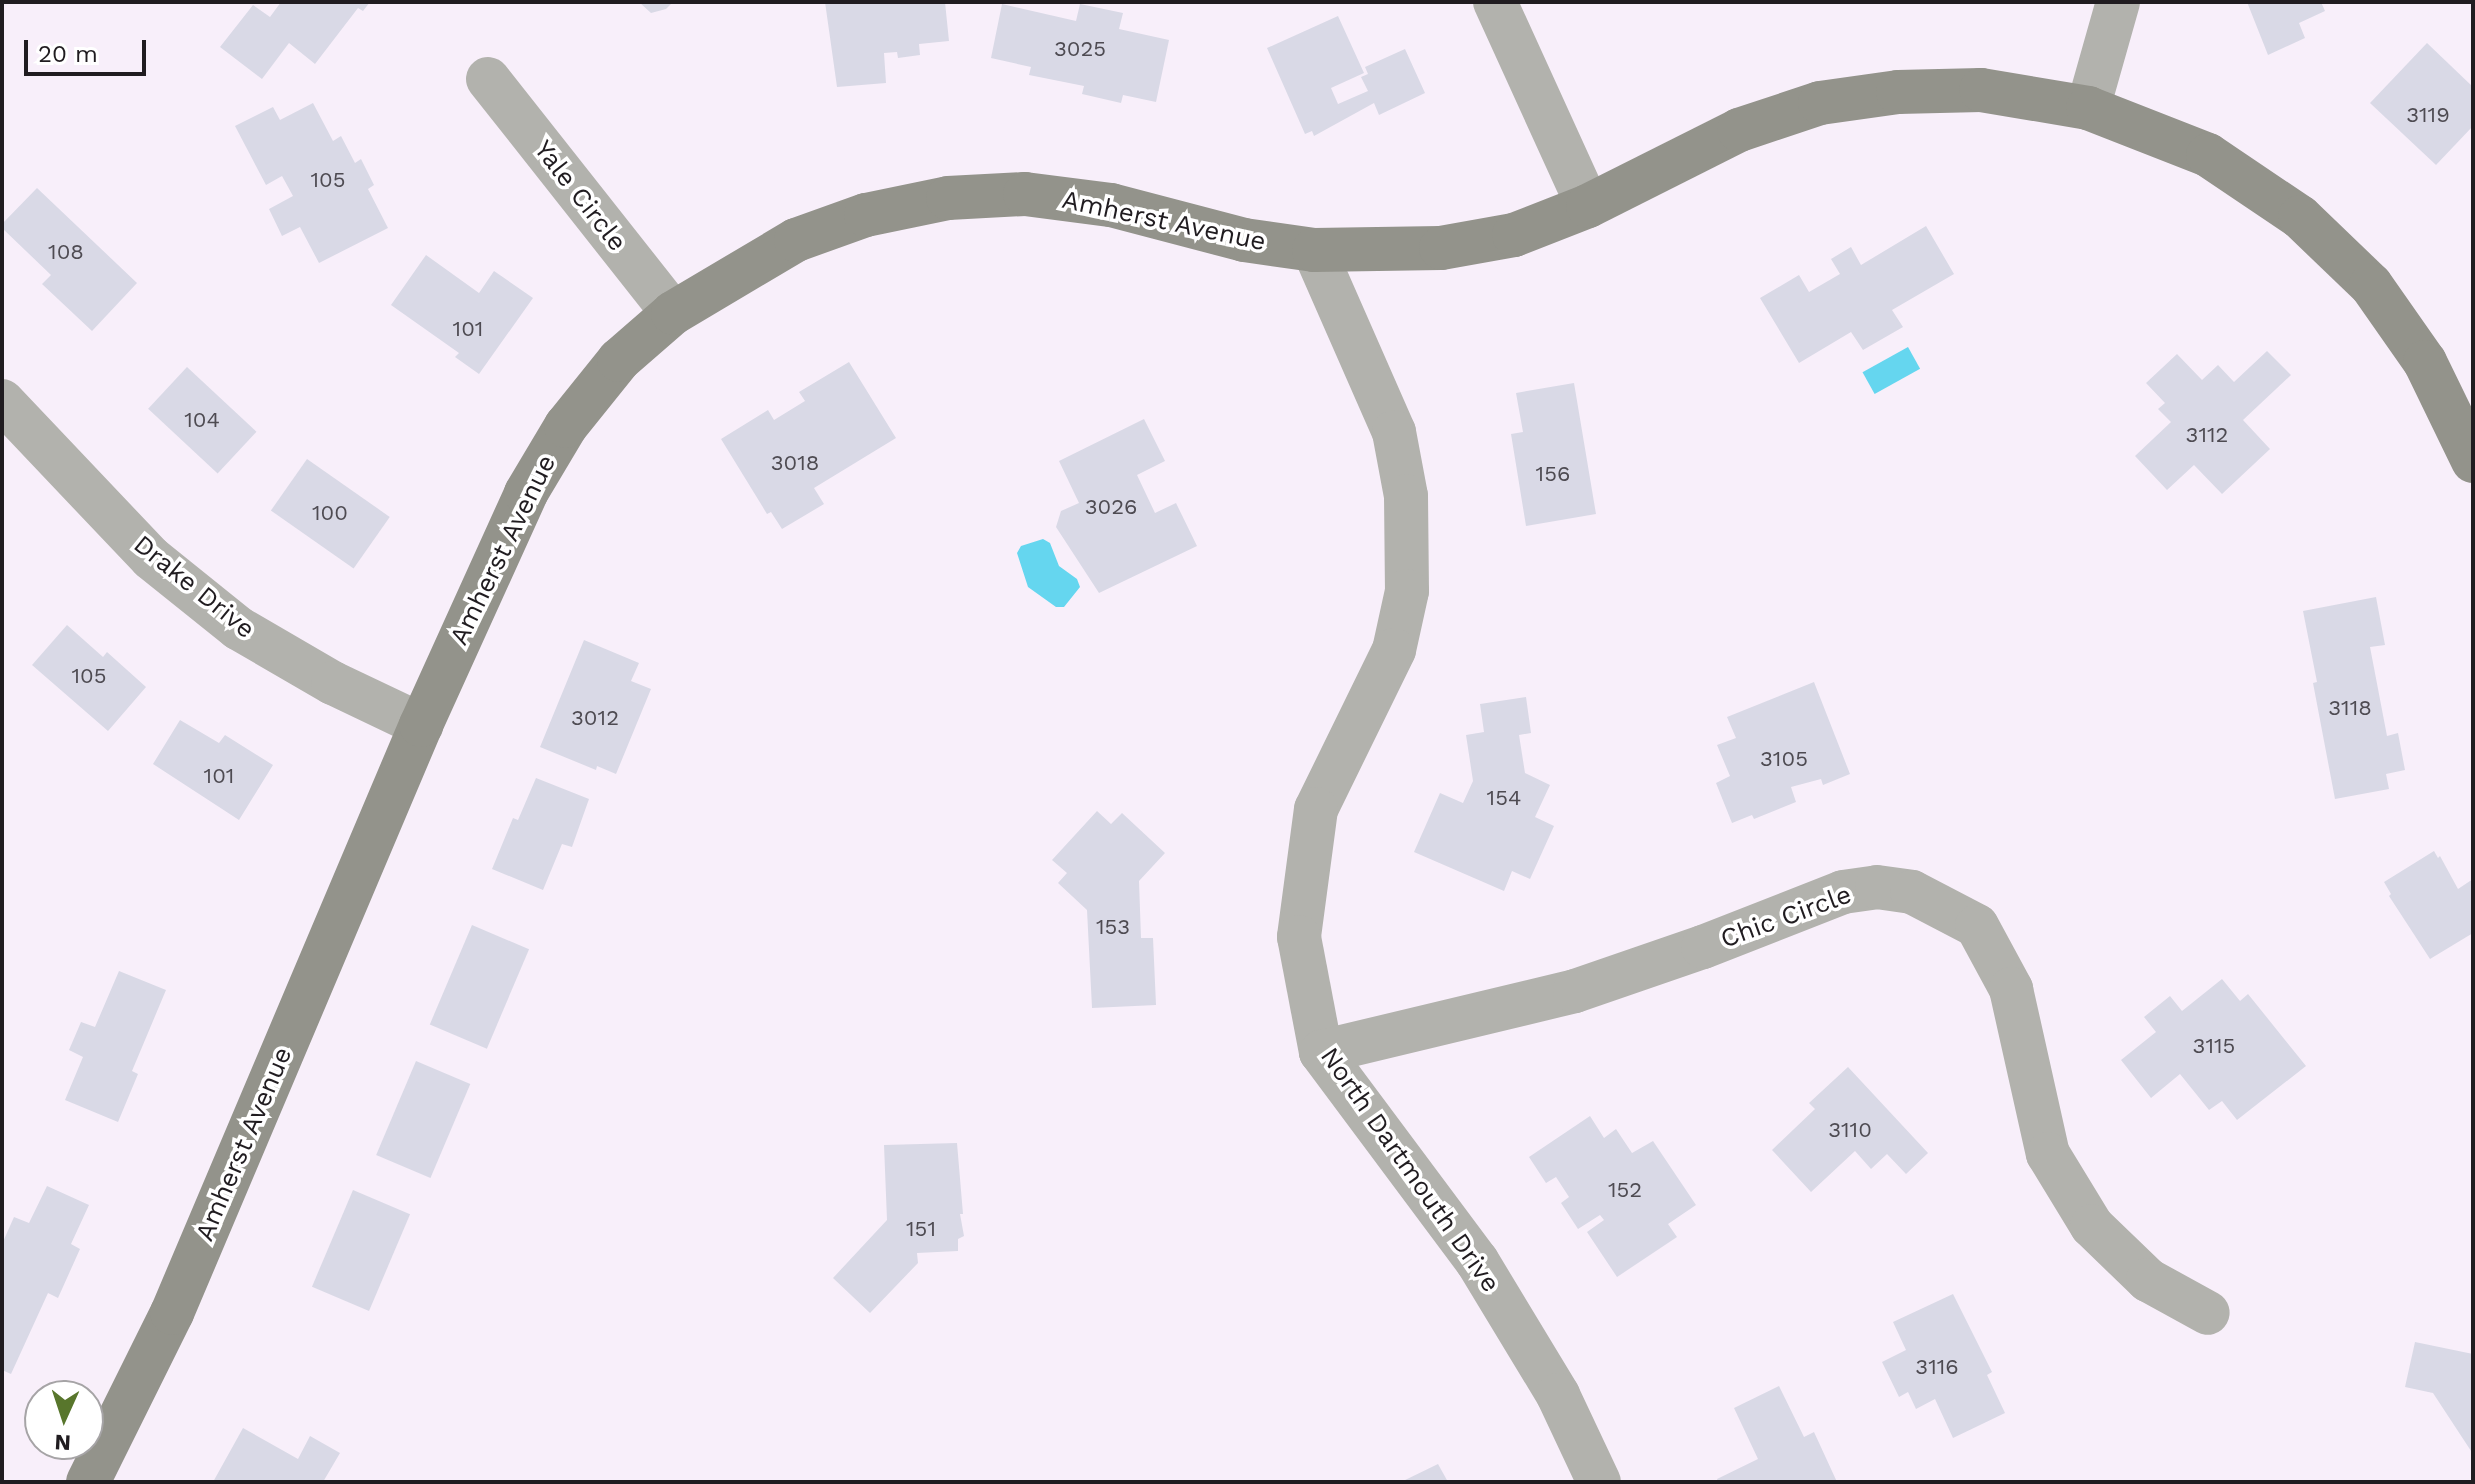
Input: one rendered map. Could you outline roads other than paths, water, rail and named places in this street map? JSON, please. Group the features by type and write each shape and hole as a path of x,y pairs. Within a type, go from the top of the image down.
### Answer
{"street":[{"path":"1495,2 1588,206"},
{"path":"2088,108 2118,2"},
{"name":"Yale Circle","path":"488,79 673,313"},
{"name":"Amherst Avenue","path":"88,1482 172,1313 421,725 526,493 566,426 619,360 673,313 796,240 866,215 948,198 1025,194 1111,205 1244,240 1314,250 1441,248 1514,235 1588,206 1739,130 1820,103 1898,92 1981,90 2088,108 2208,155 2300,217 2371,285 2425,362 2473,461"},
{"name":"North Dartmouth Drive","path":"1314,250 1394,432 1406,496 1407,543 1407,591 1394,650 1316,809 1299,937 1321,1052 1477,1261 1558,1395 1599,1482"},
{"name":"Drake Drive","path":"6,413 151,558 238,628 333,683 421,725"},
{"name":"Chic Circle","path":"1321,1052 1575,991 1703,947 1843,892 1877,887 1912,892 1977,926 2011,989 2048,1154 2092,1226 2148,1280 2208,1313"}],"water":[{"path":"1908,347 1920,369 1875,394 1863,372"},
{"path":"1043,539 1050,543 1059,566 1077,579 1080,587 1064,607 1056,607 1028,587 1017,553 1021,546"}]}
